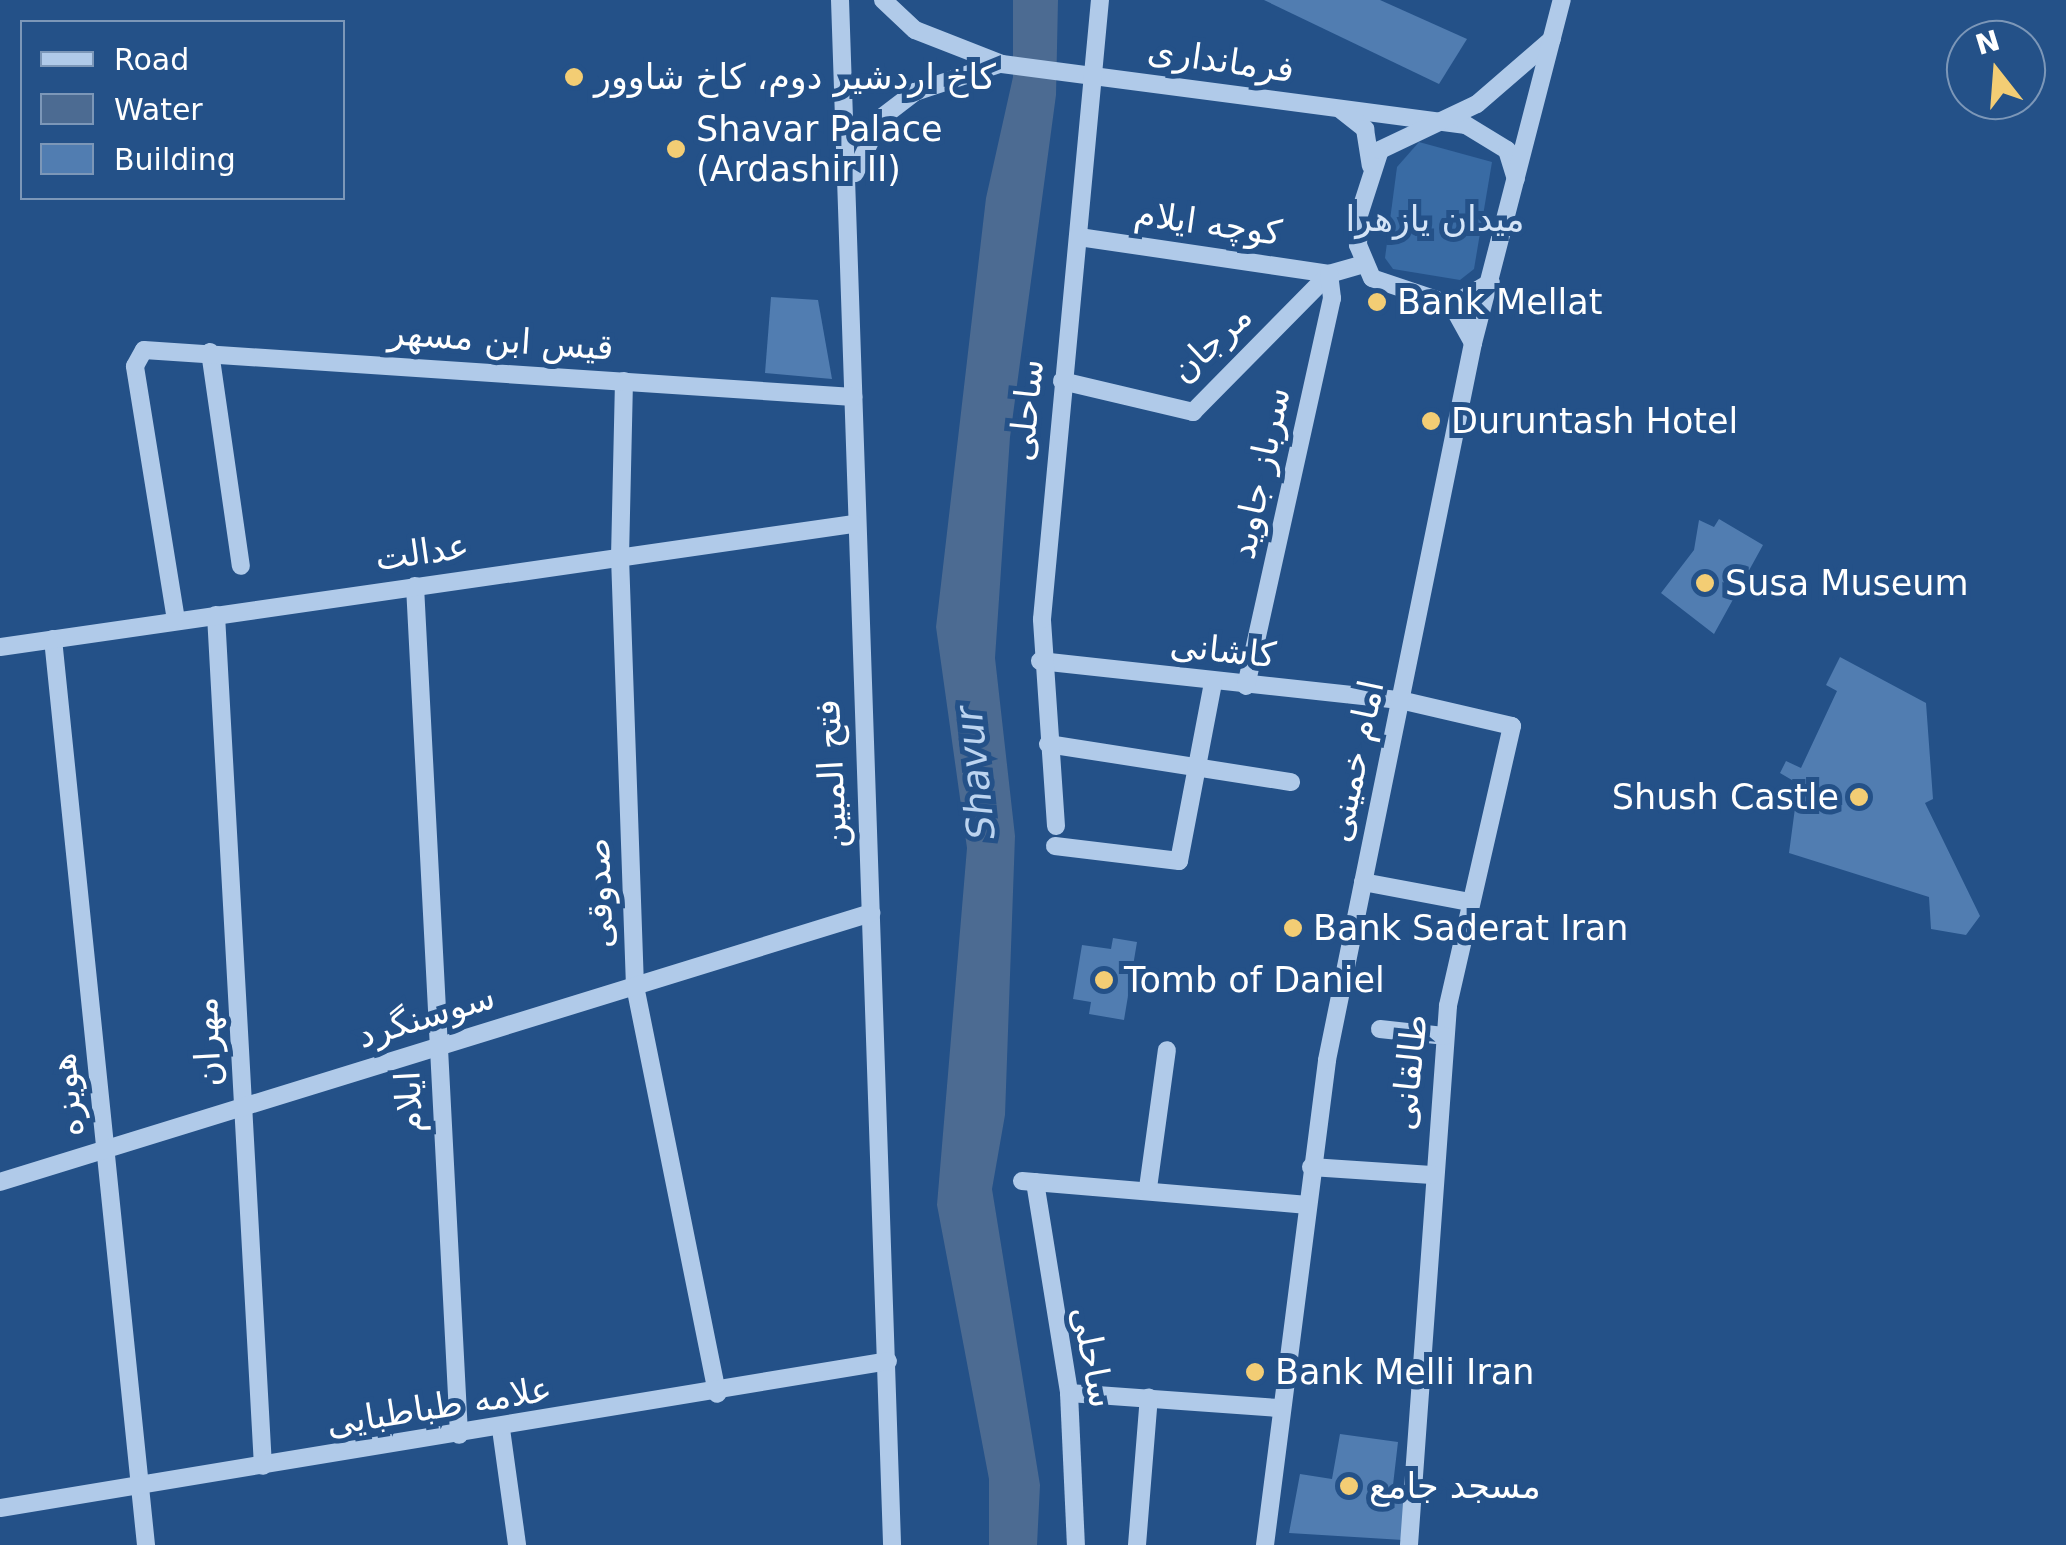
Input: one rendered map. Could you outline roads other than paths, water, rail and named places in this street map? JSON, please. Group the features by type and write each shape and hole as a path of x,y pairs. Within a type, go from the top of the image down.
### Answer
{"street":[{"name":"فتح المبین","path":"840,0 852,183 854,524 892,1545"},
{"path":"883,0 915,30 1002,64"},
{"name":"ساحلی","path":"1056,826 1040,661 1062,381 1078,237 1086,75 1100,0"},
{"name":"امام خمینی","path":"1265,1545 1305,1205 1363,882 1474,343 1558,31 1562,0"},
{"path":"1474,343 1452,306 1390,289 1363,264 1359,214 1370,170 1380,150 1511,80 1558,31"},
{"path":"852,183 881,118 958,71 1002,64"},
{"name":"فرمانداری","path":"1002,64 1430,121"},
{"path":"1341,109 1364,129 1370,170"},
{"path":"1430,121 1494,137 1514,163 1517,187"},
{"name":"کوچه ایلام","path":"1078,237 1328,274"},
{"path":"1328,274 1363,264"},
{"name":"مرجان","path":"1062,381 1193,412 1328,274"},
{"name":"سرباز جاوید","path":"1246,686 1332,298 1328,274"},
{"path":"1452,306 1491,282"},
{"name":"قیس ابن مسهر","path":"176,620 135,366 144,350 853,397"},
{"path":"210,352 241,566"},
{"name":"صدوقی","path":"624,381 620,557 635,986 717,1394"},
{"name":"عدالت","path":"0,647 854,524"},
{"name":"ایلام","path":"415,586 460,1435"},
{"name":"مهران","path":"216,615 263,1466"},
{"name":"هویزه","path":"53,639 146,1545"},
{"name":"کاشانی","path":"1040,661 1213,683 1400,700"},
{"path":"1055,846 1179,861 1213,683"},
{"name":"طالقانی","path":"1400,700 1512,726 1470,902 1444,1036 1410,1545"},
{"path":"1048,744 1291,782"},
{"path":"1363,882 1470,902"},
{"name":"سوسنگرد","path":"0,1182 871,913"},
{"path":"1380,1029 1444,1036"},
{"path":"1167,1050 1148,1188 1305,1205"},
{"path":"1311,1167 1432,1175"},
{"name":"ساحلی","path":"1076,1545 1069,1393 1029,1182 1148,1188"},
{"name":"علامه طباطبایی","path":"0,1508 717,1394 888,1361"},
{"path":"1069,1393 1280,1408"},
{"path":"1137,1545 1148,1397"},
{"path":"501,1429 517,1545"}],"water":[{"name":"Shavur","path":"1013,0 1058,0 1056,95 1010,437 995,658 1015,836 1005,1115 992,1189 1040,1485 1037,1545 989,1545 989,1479 937,1205 967,848 936,627 986,198 1013,77"}],"place":[{"name":"کاخ اردشیر دوم، کاخ شاوور","path":"574,77"},
{"name":"Shavar Palace (Ardashir II)","path":"676,149"},
{"name":"Bank Mellat","path":"1377,302"},
{"name":"Duruntash Hotel","path":"1431,421"},
{"name":"Susa Museum","path":"1705,583"},
{"name":"Shush Castle","path":"1859,797"},
{"name":"Bank Saderat Iran","path":"1293,928"},
{"name":"Tomb of Daniel","path":"1104,980"},
{"name":"Bank Melli Iran","path":"1255,1372"},
{"name":"مسجد جامع","path":"1349,1486"}],"park label":[{"name":"میدان یازهرا","path":"1435,219"}]}
